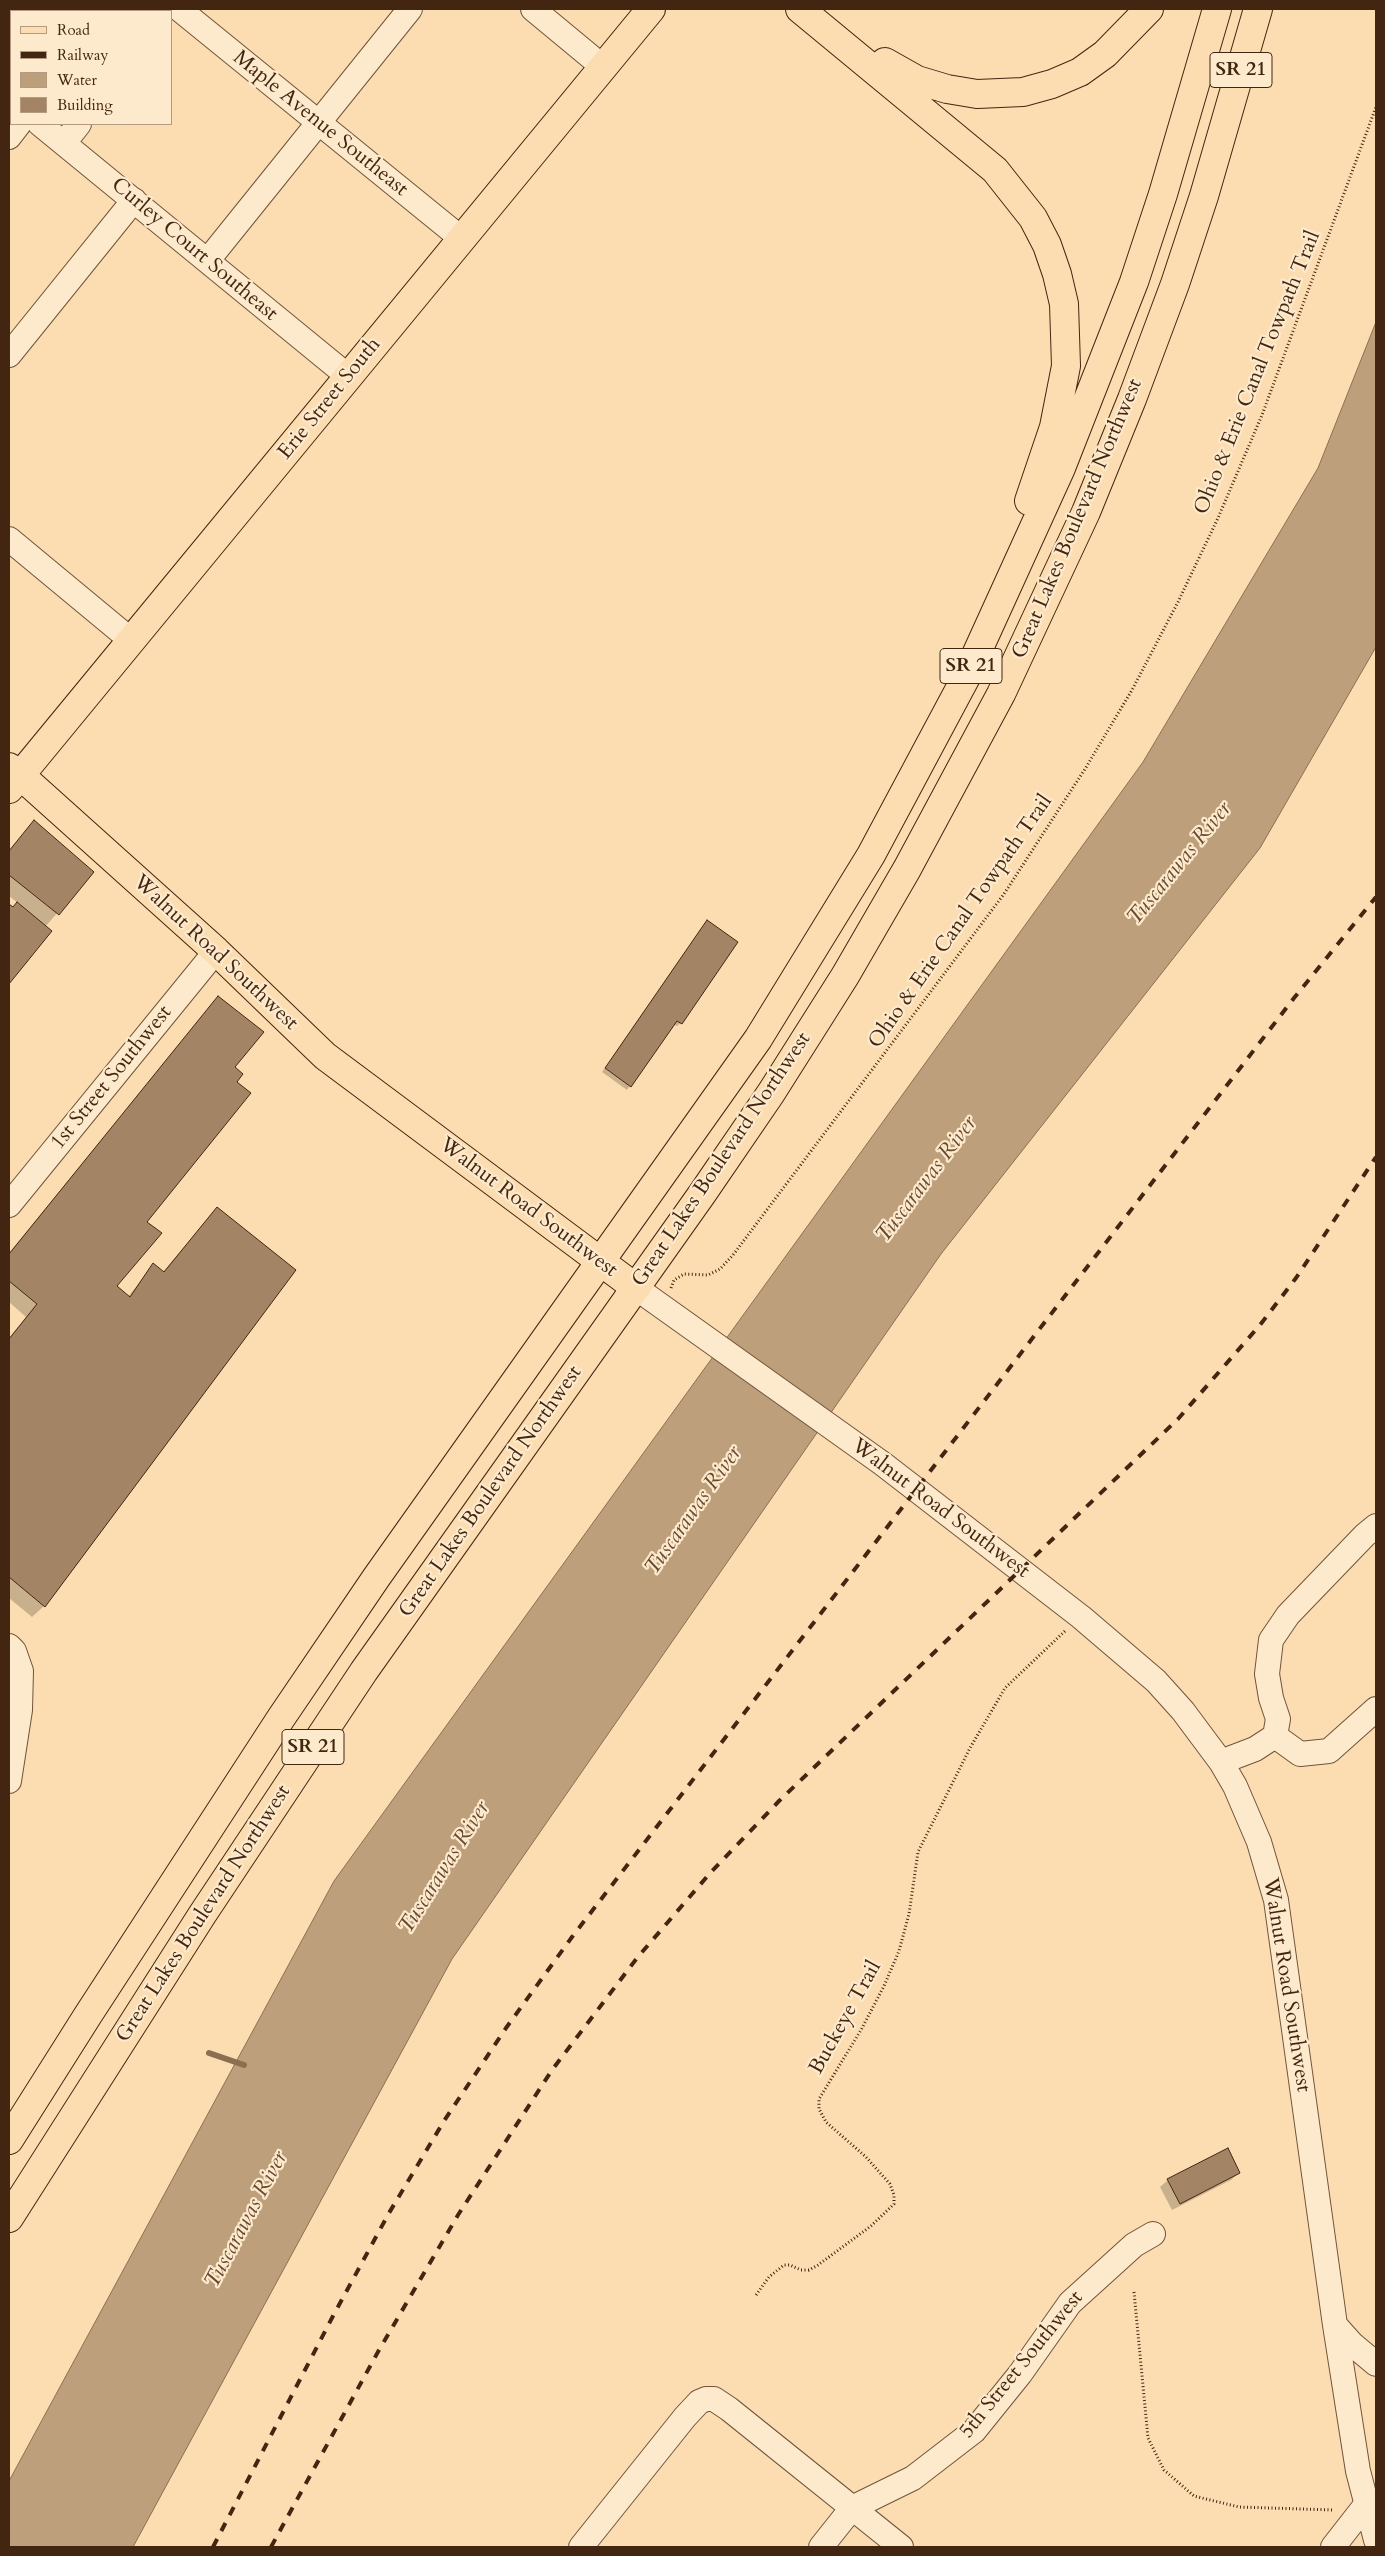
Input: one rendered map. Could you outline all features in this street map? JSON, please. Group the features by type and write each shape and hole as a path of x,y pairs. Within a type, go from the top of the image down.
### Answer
{"main road":[{"name":"Erie Street South","path":"13,777 132,641 651,9"},
{"path":"800,9 994,170 1033,218 1047,245 1058,274 1064,304 1066,335 1061,397 1054,427 984,640"},
{"path":"815,9 878,58 918,80 946,89 977,94 1008,94 1052,84 1080,72 1116,44 1149,9"},
{"name":"Great Lakes Boulevard Northwest","path":"9,2140 281,1718 376,1578 758,1039 816,948 923,761 984,640 1061,468 1124,308 1164,194 1217,9"},
{"name":"Great Lakes Boulevard Northwest","path":"9,2218 202,1915 364,1671 636,1288 771,1093 845,976 907,870 1002,694 1082,521 1132,399 1175,284 1224,130 1258,9"},
{"path":"1224,130 1271,9"},
{"name":"Walnut Road Southwest","path":"13,777 216,951 325,1056 636,1288"}],"street":[{"name":"Maple Avenue Southeast","path":"179,9 462,239"},
{"path":"208,260 410,9"},
{"path":"533,9 603,67"},
{"path":"9,137 18,125"},
{"name":"Curley Court Southeast","path":"41,125 208,260 349,378"},
{"path":"64,143 78,125"},
{"path":"9,356 134,200"},
{"path":"9,539 132,641"},
{"name":"1st Street Southwest","path":"9,1205 216,951"},
{"name":"Walnut Road Southwest","path":"636,1288 883,1464 1081,1616 1156,1681 1184,1712 1221,1762 1235,1786 1259,1842 1276,1900 1335,2325 1371,2504 1376,2540"},
{"path":"1221,1762 1254,1749 1275,1736 1278,1718 1270,1698 1268,1674 1271,1640 1288,1615 1364,1535 1376,1526"},
{"path":"9,1646 14,1651 21,1670 20,1710 9,1781"},
{"path":"1275,1736 1300,1754 1329,1750 1376,1709"},
{"name":"5th Street Southwest","path":"821,2547 852,2508 913,2478 974,2431 1020,2374 1070,2303 1134,2245 1153,2234"},
{"path":"1335,2325 1352,2344 1376,2364"},
{"path":"582,2547 685,2417 699,2402 706,2398 714,2399 729,2409 901,2547"},
{"path":"1333,2547 1371,2504 1376,2474"}],"path":[{"name":"Ohio & Erie Canal Towpath Trail","path":"674,1280 684,1274 708,1275 720,1269 733,1256 987,918 1036,848 1085,770 1132,690 1178,602 1218,518 1262,415 1376,107"},
{"name":"Buckeye Trail","path":"756,2295 777,2269 790,2265 801,2270 810,2270 888,2211 894,2204 894,2195 890,2184 866,2157 826,2122 819,2109 818,2099 861,2030 899,1951 909,1914 918,1852 970,1748 1005,1688 1066,1631"},
{"path":"1134,2292 1148,2438 1164,2470 1194,2496 1240,2507 1327,2508"}],"water":[{"name":"Tuscarawas River","path":"1376,322 1376,647 1260,848 941,1254 452,1959 133,2547 9,2547 9,2481 334,1881 1143,762 1318,468"}],"building":[{"path":"34,820 94,872 59,915 9,875 9,851"},
{"path":"17,902 52,931 9,984 9,904 13,907"},
{"path":"707,920 738,942 682,1024 677,1021 631,1087 605,1068"},
{"path":"218,996 264,1032 235,1067 243,1074 237,1082 251,1093 147,1222 162,1233 117,1286 130,1297 153,1263 164,1272 217,1207 296,1270 45,1607 9,1577 9,1339 37,1304 9,1281 9,1254"},
{"path":"1228,2148 1240,2173 1180,2204 1167,2179"}],"waterway":[{"path":"209,2053 244,2065"}],"railway":[{"path":"213,2547 333,2316 389,2213 444,2121 506,2028 572,1937 1294,998 1376,897"},
{"path":"271,2547 379,2350 458,2215 552,2070 637,1958 711,1872 779,1801 1178,1419 1260,1325 1296,1278 1376,1157"}]}
